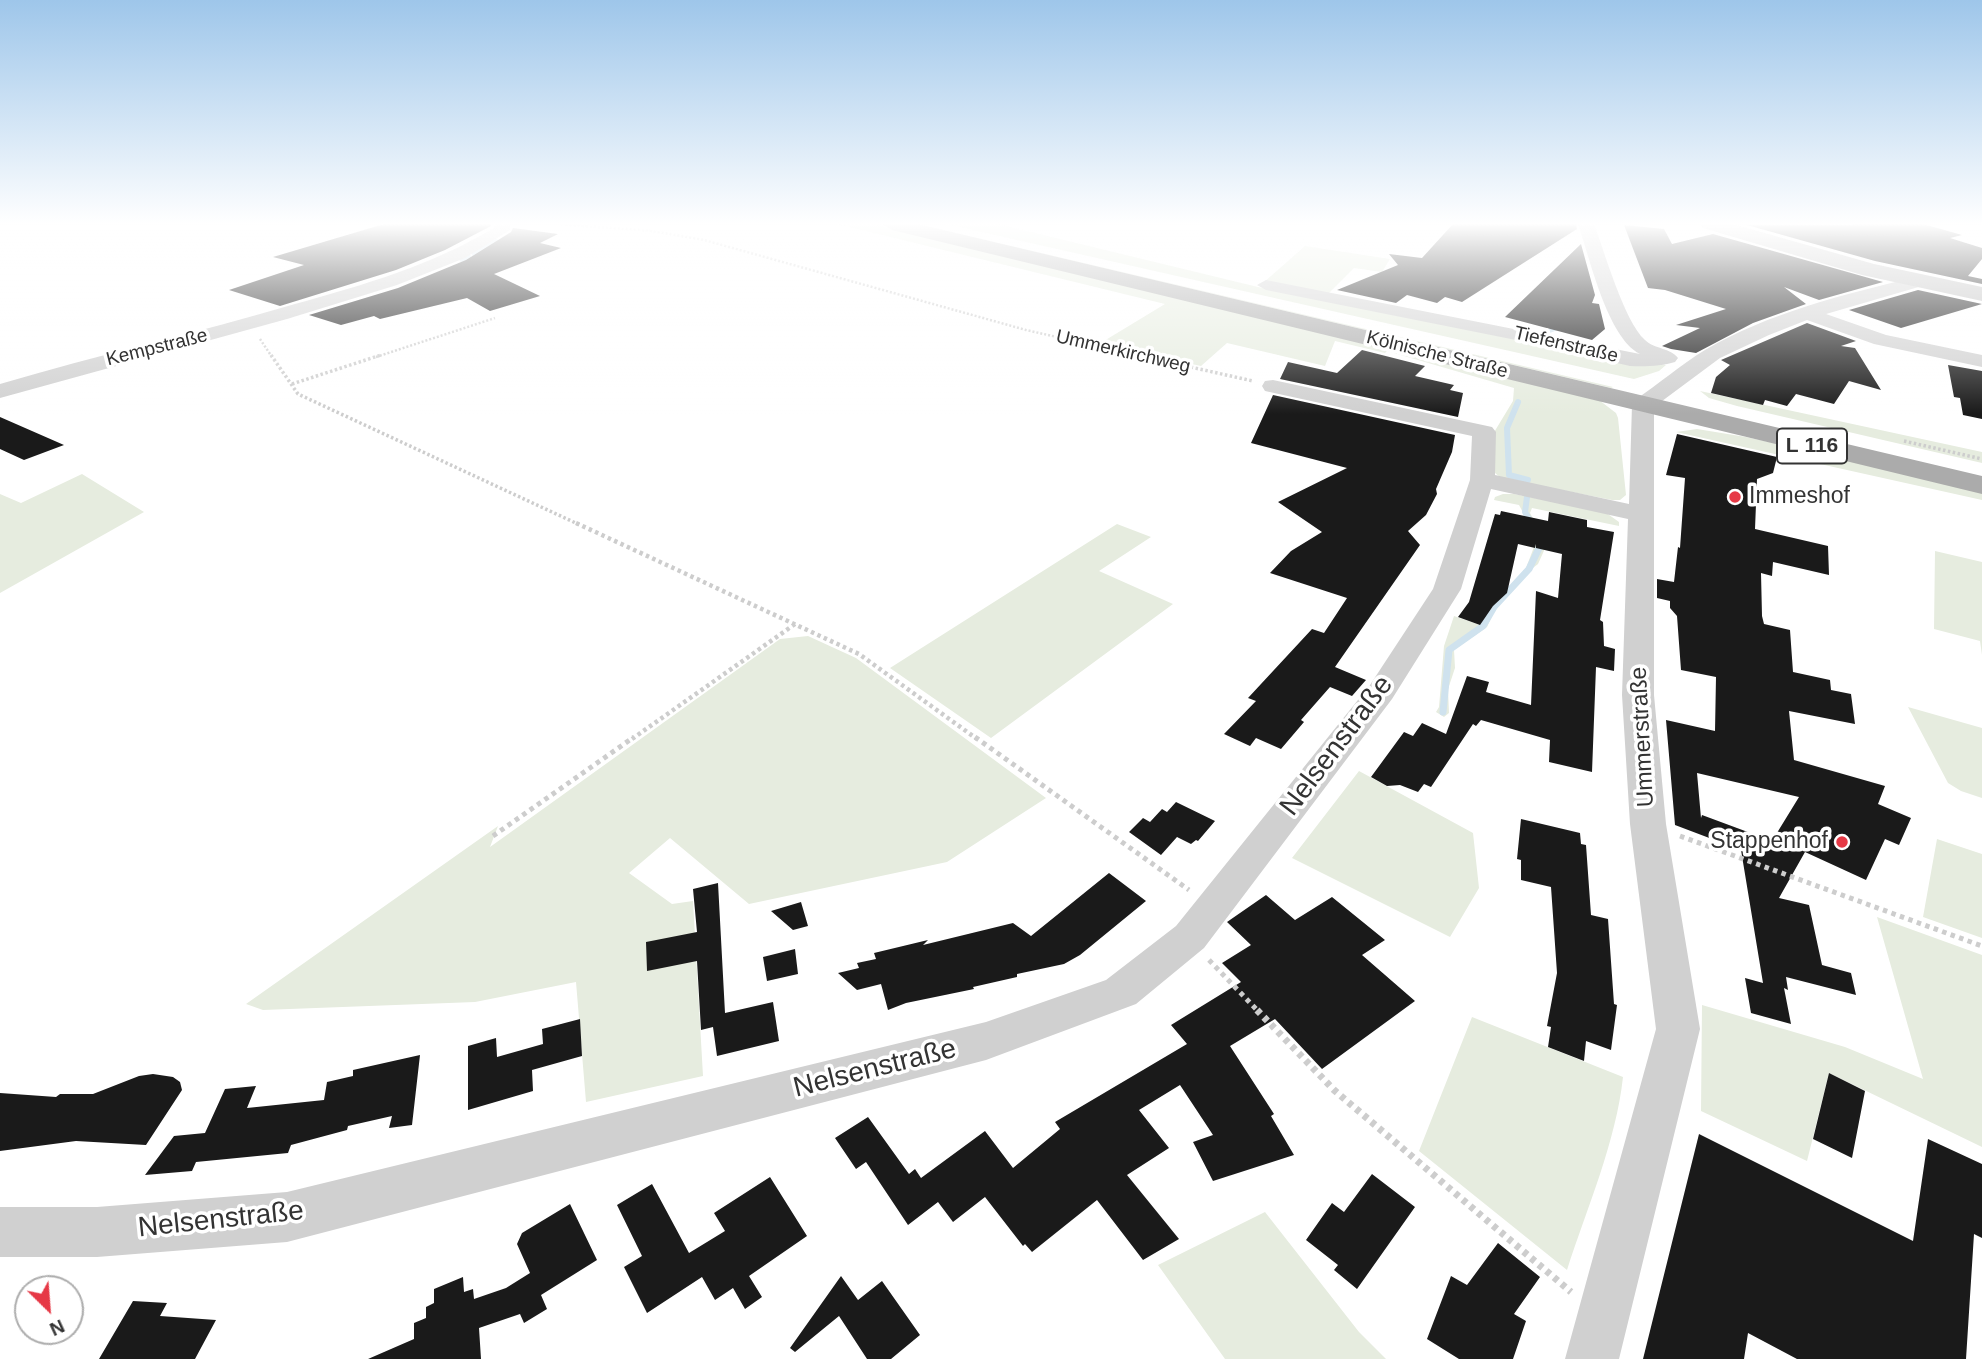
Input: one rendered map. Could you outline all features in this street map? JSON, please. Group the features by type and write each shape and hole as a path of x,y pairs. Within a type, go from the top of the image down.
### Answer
{"main road":[{"name":"Kölnische Straße","path":"1167,287 1652,399 1982,467"},
{"name":"Kölnische Straße","path":"1190,287 1652,399 1982,485"},
{"path":"1946,287 1982,294"}],"street":[{"name":"Kempstraße","path":"0,391 63,371 249,324 364,287"},
{"name":"Tiefenstraße","path":"1278,287 1516,334 1630,360 1644,361 1660,355"},
{"name":"Tiefenstraße","path":"1611,287 1638,345 1660,355 1697,365"},
{"path":"1652,399 1697,365 1750,336 1808,314 1898,287"},
{"path":"1808,314 1881,340 1982,362"},
{"name":"Nelsenstraße","path":"0,1232 97,1232 287,1217 986,1041 1121,992 1201,922 1381,692 1447,589 1482,480 1484,432 1273,386"},
{"name":"Ummerstraße","path":"1592,1359 1678,1028 1648,824 1638,695 1640,514 1652,399"},
{"path":"1482,480 1640,514"}],"path":[{"name":"Ummerkirchweg","path":"874,287 1026,330 1273,386"},
{"path":"292,384 495,318"},
{"path":"249,324 298,394 859,654 1201,922 1334,1090 1604,1320"},
{"path":"493,836 796,623"},
{"path":"1648,824 1982,946"}],"shaded area":[{"path":"1097,287 1137,287 1599,400 1616,413 1618,418 1626,495 1620,500 1612,500 1501,478 1495,473 1493,434 1513,401 1514,388 1387,351 1385,353 1335,341 1325,366 1227,343 1201,366 1099,344 1165,304"},
{"path":"1186,287 1613,387 1611,388"},
{"path":"1228,287 1260,287 1666,365 1659,371 1634,379"},
{"path":"1284,287 1335,287 1326,296"},
{"path":"1700,391 1982,452 1982,463 1737,406 1709,398"},
{"path":"1697,429 1746,437 1982,489 1982,500 1676,432"},
{"path":"82,474 144,512 0,593 0,494 21,503"},
{"path":"1503,494 1605,512 1619,522 1619,526 1532,508 1530,513 1547,544 1538,564 1524,575 1496,608 1487,627 1454,650 1455,668 1448,689 1449,713 1444,717 1436,712 1439,707 1444,646 1454,616 1480,625 1526,568 1537,539 1519,505 1494,500"},
{"path":"1117,524 1151,537 1099,571 1173,604 991,738 890,668"},
{"path":"1935,551 1982,562 1982,655 1980,641 1934,629"},
{"path":"808,636 856,658 1046,798 947,862 749,904 670,838 629,873 672,904 693,901 703,1076 586,1102 576,982 475,1002 263,1010 246,1004 498,826 490,847 780,639"},
{"path":"1908,707 1982,728 1982,798 1948,783"},
{"path":"1359,771 1473,833 1479,888 1450,937 1292,858"},
{"path":"1937,839 1982,854 1982,938 1923,917"},
{"path":"1877,917 1982,955 1982,1147 1829,1073 1807,1161 1701,1111 1702,1005 1845,1047 1923,1079"},
{"path":"1472,1017 1623,1077 1614,1126 1600,1175 1567,1270 1419,1151"},
{"path":"1265,1212 1359,1332 1386,1359 1225,1359 1158,1265"}],"building":[{"path":"237,287 340,287 280,306 229,290"},
{"path":"522,287 540,296 490,311 467,298 380,319 374,316 341,325 309,315 398,288"},
{"path":"1343,287 1485,287 1462,302 1445,297 1437,303 1407,295 1396,303 1337,290"},
{"path":"1536,287 1593,287 1595,295 1592,303 1599,304 1605,329 1592,340 1505,317"},
{"path":"1785,287 1806,304 1753,323 1696,353 1662,346 1700,328 1676,325 1726,309 1665,290 1648,288"},
{"path":"1785,287 1864,287 1819,300"},
{"path":"1918,290 1982,304 1901,328 1849,310"},
{"path":"1807,323 1856,341 1841,346 1855,348 1881,390 1849,381 1834,404 1796,394 1787,406 1765,400 1763,405 1711,393 1716,377 1730,365 1721,360"},
{"path":"1362,350 1425,366 1415,376 1454,385 1450,390 1463,393 1458,417 1280,379 1288,362 1337,373"},
{"path":"1948,365 1982,371 1982,419 1963,415 1960,398 1954,397"},
{"path":"1273,395 1455,435 1452,452 1436,489 1437,494 1426,515 1408,531 1420,545 1335,667 1366,680 1352,696 1330,687 1301,720 1304,722 1281,749 1256,738 1250,746 1224,734 1256,701 1248,698 1312,629 1324,633 1347,598 1270,573 1291,551 1322,532 1278,502 1347,468 1251,443"},
{"path":"0,417 64,445 24,460 0,449"},
{"path":"1677,434 1777,457 1773,473 1757,479 1755,529 1828,546 1829,575 1773,562 1772,576 1761,573 1764,624 1790,630 1793,672 1830,680 1831,690 1851,694 1855,724 1789,711 1794,760 1885,786 1878,804 1911,818 1899,845 1885,839 1866,880 1805,852 1779,898 1809,905 1822,965 1851,973 1856,995 1786,977 1788,990 1784,988 1791,1024 1751,1013 1745,978 1763,983 1741,850 1675,825 1666,720 1715,731 1716,677 1681,670 1677,616 1670,608 1670,601 1657,598 1657,579 1674,582 1678,547 1680,548 1685,478 1666,475","holes":["1697,773 1799,797 1772,841 1702,815 1701,818"]},
{"path":"1501,511 1548,521 1549,512 1587,520 1587,527 1614,532 1600,620 1603,622 1604,646 1615,649 1614,671 1596,667 1592,772 1549,762 1550,740 1481,720 1476,726 1473,724 1431,787 1424,784 1418,792 1400,785 1387,786 1371,777 1404,732 1413,736 1422,723 1446,734 1467,676 1489,682 1486,692 1531,705 1536,591 1558,598 1562,554 1536,548 1536,544 1535,548 1518,544 1507,593 1493,606 1480,625 1458,617 1469,602 1495,514 1500,515"},
{"path":"1176,802 1215,821 1198,841 1191,844 1177,837 1161,855 1129,832 1143,818 1150,822 1162,809 1167,812"},
{"path":"1521,819 1580,833 1581,844 1586,845 1591,915 1608,919 1614,1004 1617,1005 1611,1050 1586,1041 1584,1061 1548,1047 1551,1027 1547,1026 1557,973 1551,887 1521,880 1521,860 1517,859"},
{"path":"1109,873 1146,901 1080,955 1064,964 1017,974 1017,977 973,987 974,989 906,1003 888,1010 881,984 857,990 838,973 859,968 857,963 876,959 874,953 928,940 923,945 1013,923 1031,936"},
{"path":"718,883 725,1013 773,1002 779,1041 717,1056 713,1027 701,1030 697,961 647,971 646,942 697,932 693,889"},
{"path":"1266,895 1295,920 1332,897 1385,940 1362,955 1415,1001 1322,1069 1275,1019 1230,1046 1274,1114 1271,1116 1294,1155 1213,1181 1193,1142 1213,1135 1180,1085 1139,1110 1169,1148 1127,1175 1179,1239 1143,1260 1097,1200 1032,1252 1025,1244 1023,1246 985,1197 953,1222 938,1202 908,1225 866,1162 856,1169 835,1138 868,1117 909,1174 915,1169 921,1178 985,1131 1013,1168 1060,1129 1055,1122 1187,1044 1171,1025 1241,982 1222,963 1251,945 1227,922"},
{"path":"801,902 808,926 793,930 771,911"},
{"path":"795,949 798,974 767,981 763,957"},
{"path":"580,1019 582,1056 532,1070 533,1091 468,1110 468,1046 496,1038 497,1057 543,1044 542,1029"},
{"path":"420,1055 412,1125 389,1128 392,1116 348,1126 347,1130 291,1145 288,1153 196,1162 192,1171 145,1175 174,1136 205,1133 225,1089 256,1086 247,1108 324,1100 327,1082 353,1076 353,1070"},
{"path":"1829,1073 1865,1091 1852,1158 1813,1139"},
{"path":"153,1074 173,1077 180,1082 182,1090 146,1145 76,1141 0,1151 0,1093 56,1097 60,1094 93,1094 139,1076"},
{"path":"1699,1134 1913,1241 1928,1139 1982,1164 1982,1238 1974,1234 1966,1359 1797,1359 1748,1333 1744,1359 1643,1359"},
{"path":"1372,1174 1415,1207 1357,1289 1334,1270 1338,1265 1306,1240 1332,1203 1344,1212"},
{"path":"770,1177 807,1236 749,1276 762,1297 745,1309 733,1288 715,1300 702,1277 647,1313 624,1267 642,1256 617,1205 652,1184 689,1253 725,1231 714,1213"},
{"path":"570,1204 597,1260 541,1295 547,1309 524,1323 520,1314 479,1328 481,1359 368,1359 414,1339 414,1323 426,1318 426,1307 434,1303 434,1289 463,1277 464,1292 473,1289 474,1299 506,1288 530,1273 517,1244 522,1233"},
{"path":"1498,1243 1540,1277 1514,1314 1526,1321 1513,1359 1459,1359 1427,1339 1451,1276 1467,1285"},
{"path":"841,1276 858,1300 882,1281 920,1335 891,1359 867,1359 839,1316 795,1352 790,1348"},
{"path":"133,1301 167,1303 160,1316 216,1320 195,1359 99,1359"}],"waterway":[{"path":"1539,335 1559,327"},
{"path":"1518,402 1507,428 1509,475 1528,480"},
{"path":"1527,497 1525,512 1532,524"},
{"path":"1443,712 1449,650 1483,626 1494,607 1529,569 1542,542"}],"place":[{"name":"Immeshof","path":"1735,497"},
{"name":"Stappenhof","path":"1842,842"}]}
